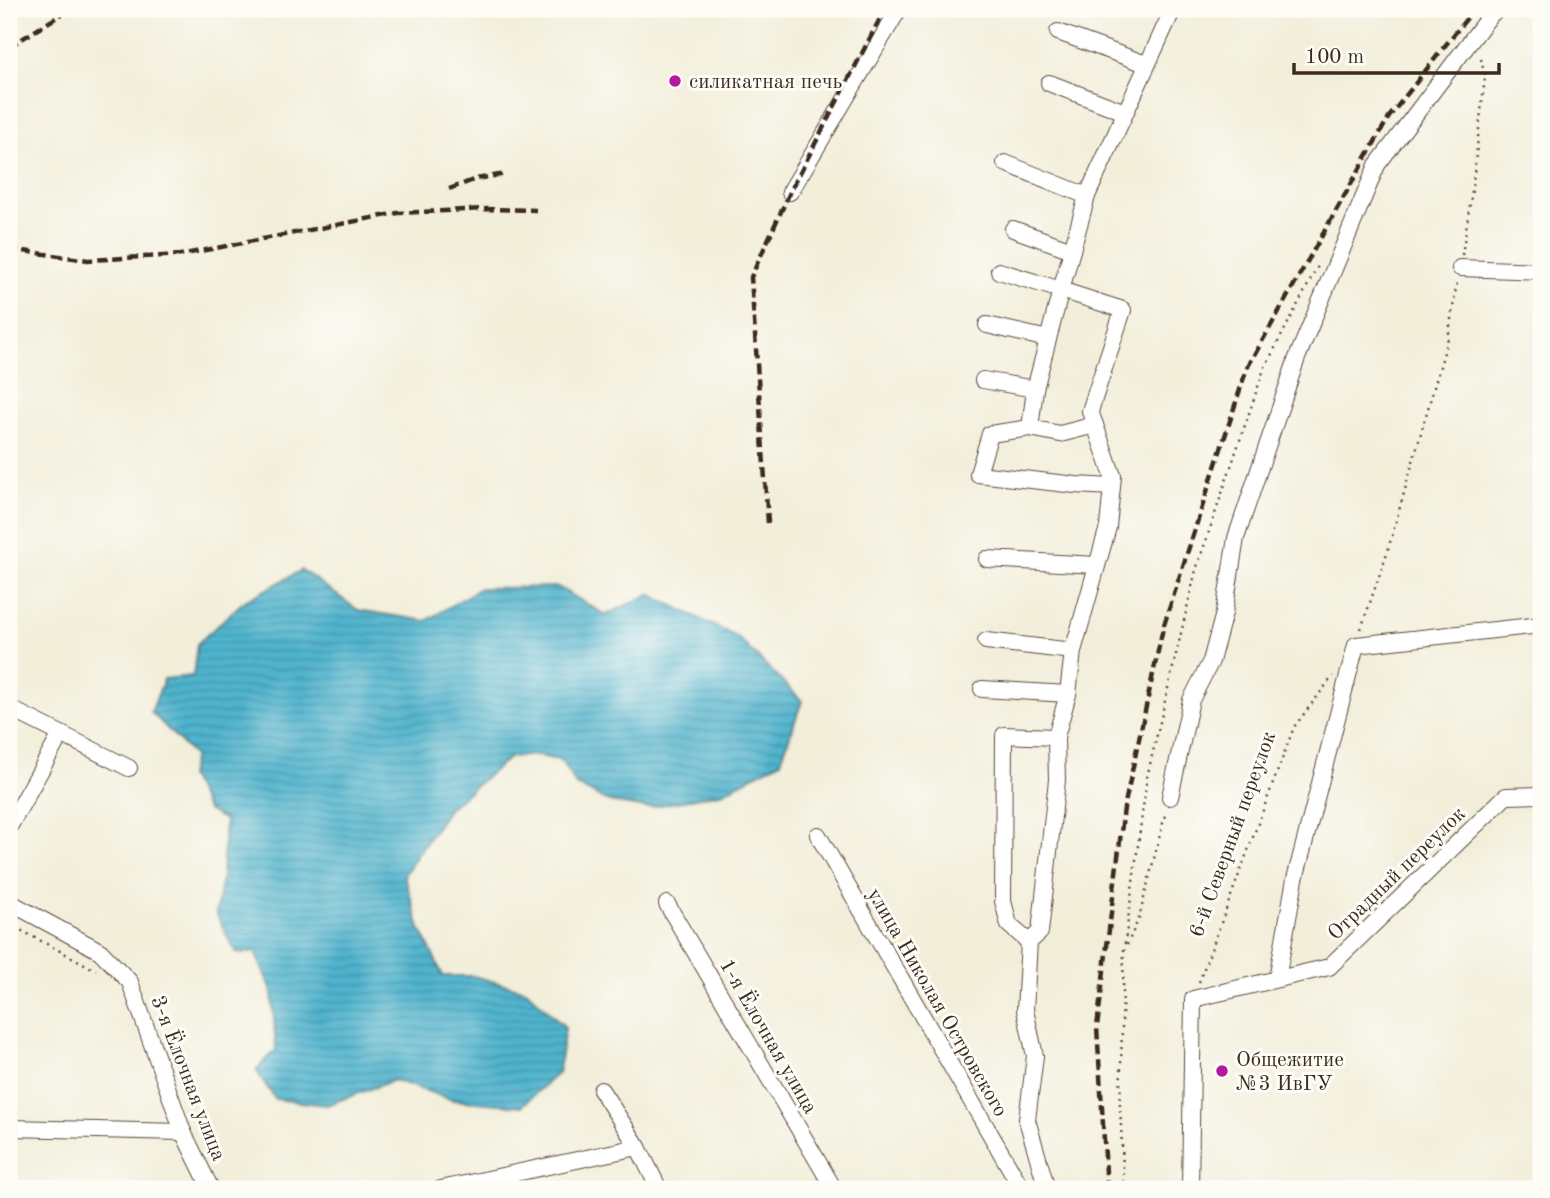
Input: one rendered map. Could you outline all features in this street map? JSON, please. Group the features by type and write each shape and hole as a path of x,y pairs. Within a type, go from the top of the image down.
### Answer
{"street":[{"path":"790,192 899,9"},
{"path":"1030,428 1035,389 1087,196 1173,9"},
{"path":"1170,797 1191,700 1211,661 1224,613 1236,538 1297,358 1377,165 1490,14 1499,9"},
{"path":"1058,32 1146,64"},
{"path":"1049,83 1125,112"},
{"path":"1005,163 1087,196"},
{"path":"1013,229 1072,250"},
{"path":"1460,268 1541,271"},
{"path":"999,271 1123,310 1090,411 1113,476 1108,527 1073,651 1068,694 1056,737 1057,780 1040,932 1029,942 1025,1010 1035,1056 1027,1120 1046,1189"},
{"path":"987,325 1048,340"},
{"path":"983,380 1035,389"},
{"path":"1095,425 1060,434 1030,428 990,434 978,474 1076,485 1112,486"},
{"path":"987,559 1097,565"},
{"path":"1277,979 1295,879 1356,645 1541,625"},
{"path":"986,641 1073,651"},
{"path":"982,689 1068,694"},
{"path":"9,708 129,768"},
{"path":"9,827 61,734"},
{"path":"1029,942 1009,925 1003,901 1004,735 1056,737"},
{"name":"Отрадный переулок","path":"1193,999 1329,967 1506,796 1541,795"},
{"name":"улица Николая Островского","path":"818,835 1022,1189"},
{"name":"3-я Ёлочная улица","path":"9,902 100,951 130,982 183,1132 211,1189"},
{"name":"1-я Ёлочная улица","path":"667,904 834,1189"},
{"path":"1190,1189 1193,999"},
{"path":"601,1090 638,1147 659,1189"},
{"path":"9,1128 183,1132"},
{"path":"441,1189 638,1147"}],"path":[{"path":"1356,645 1387,553 1448,338 1472,190 1485,77 1475,34"},
{"name":"6-й Северный переулок","path":"1193,999 1294,727 1333,676"},
{"path":"1124,950 1139,918 1170,797"},
{"path":"9,924 104,974"},
{"path":"1524,1189 1541,1188"}],"water":[{"path":"302,570 358,610 426,621 480,588 558,587 606,615 650,594 737,637 802,701 781,761 724,792 647,808 609,802 576,785 562,761 535,755 510,757 449,808 404,875 420,928 443,976 473,976 526,990 565,1027 558,1073 522,1106 453,1100 394,1080 327,1105 275,1099 256,1070 276,1050 272,991 255,952 236,953 216,913 222,876 225,820 207,810 189,776 194,756 151,712 164,679 193,676 197,644 243,602"}],"railway":[{"path":"9,47 70,9"},
{"path":"768,523 751,277 790,192 885,9"},
{"path":"1107,1189 1097,1027 1124,808 1163,628 1247,368 1389,117 1474,9"},
{"path":"449,189 476,179 506,174"},
{"path":"9,249 88,260 180,255 398,213 536,210"}],"place":[{"name":"силикатная печь","path":"675,81"},
{"name":"Общежитие №3 ИвГУ","path":"1222,1071"}]}
